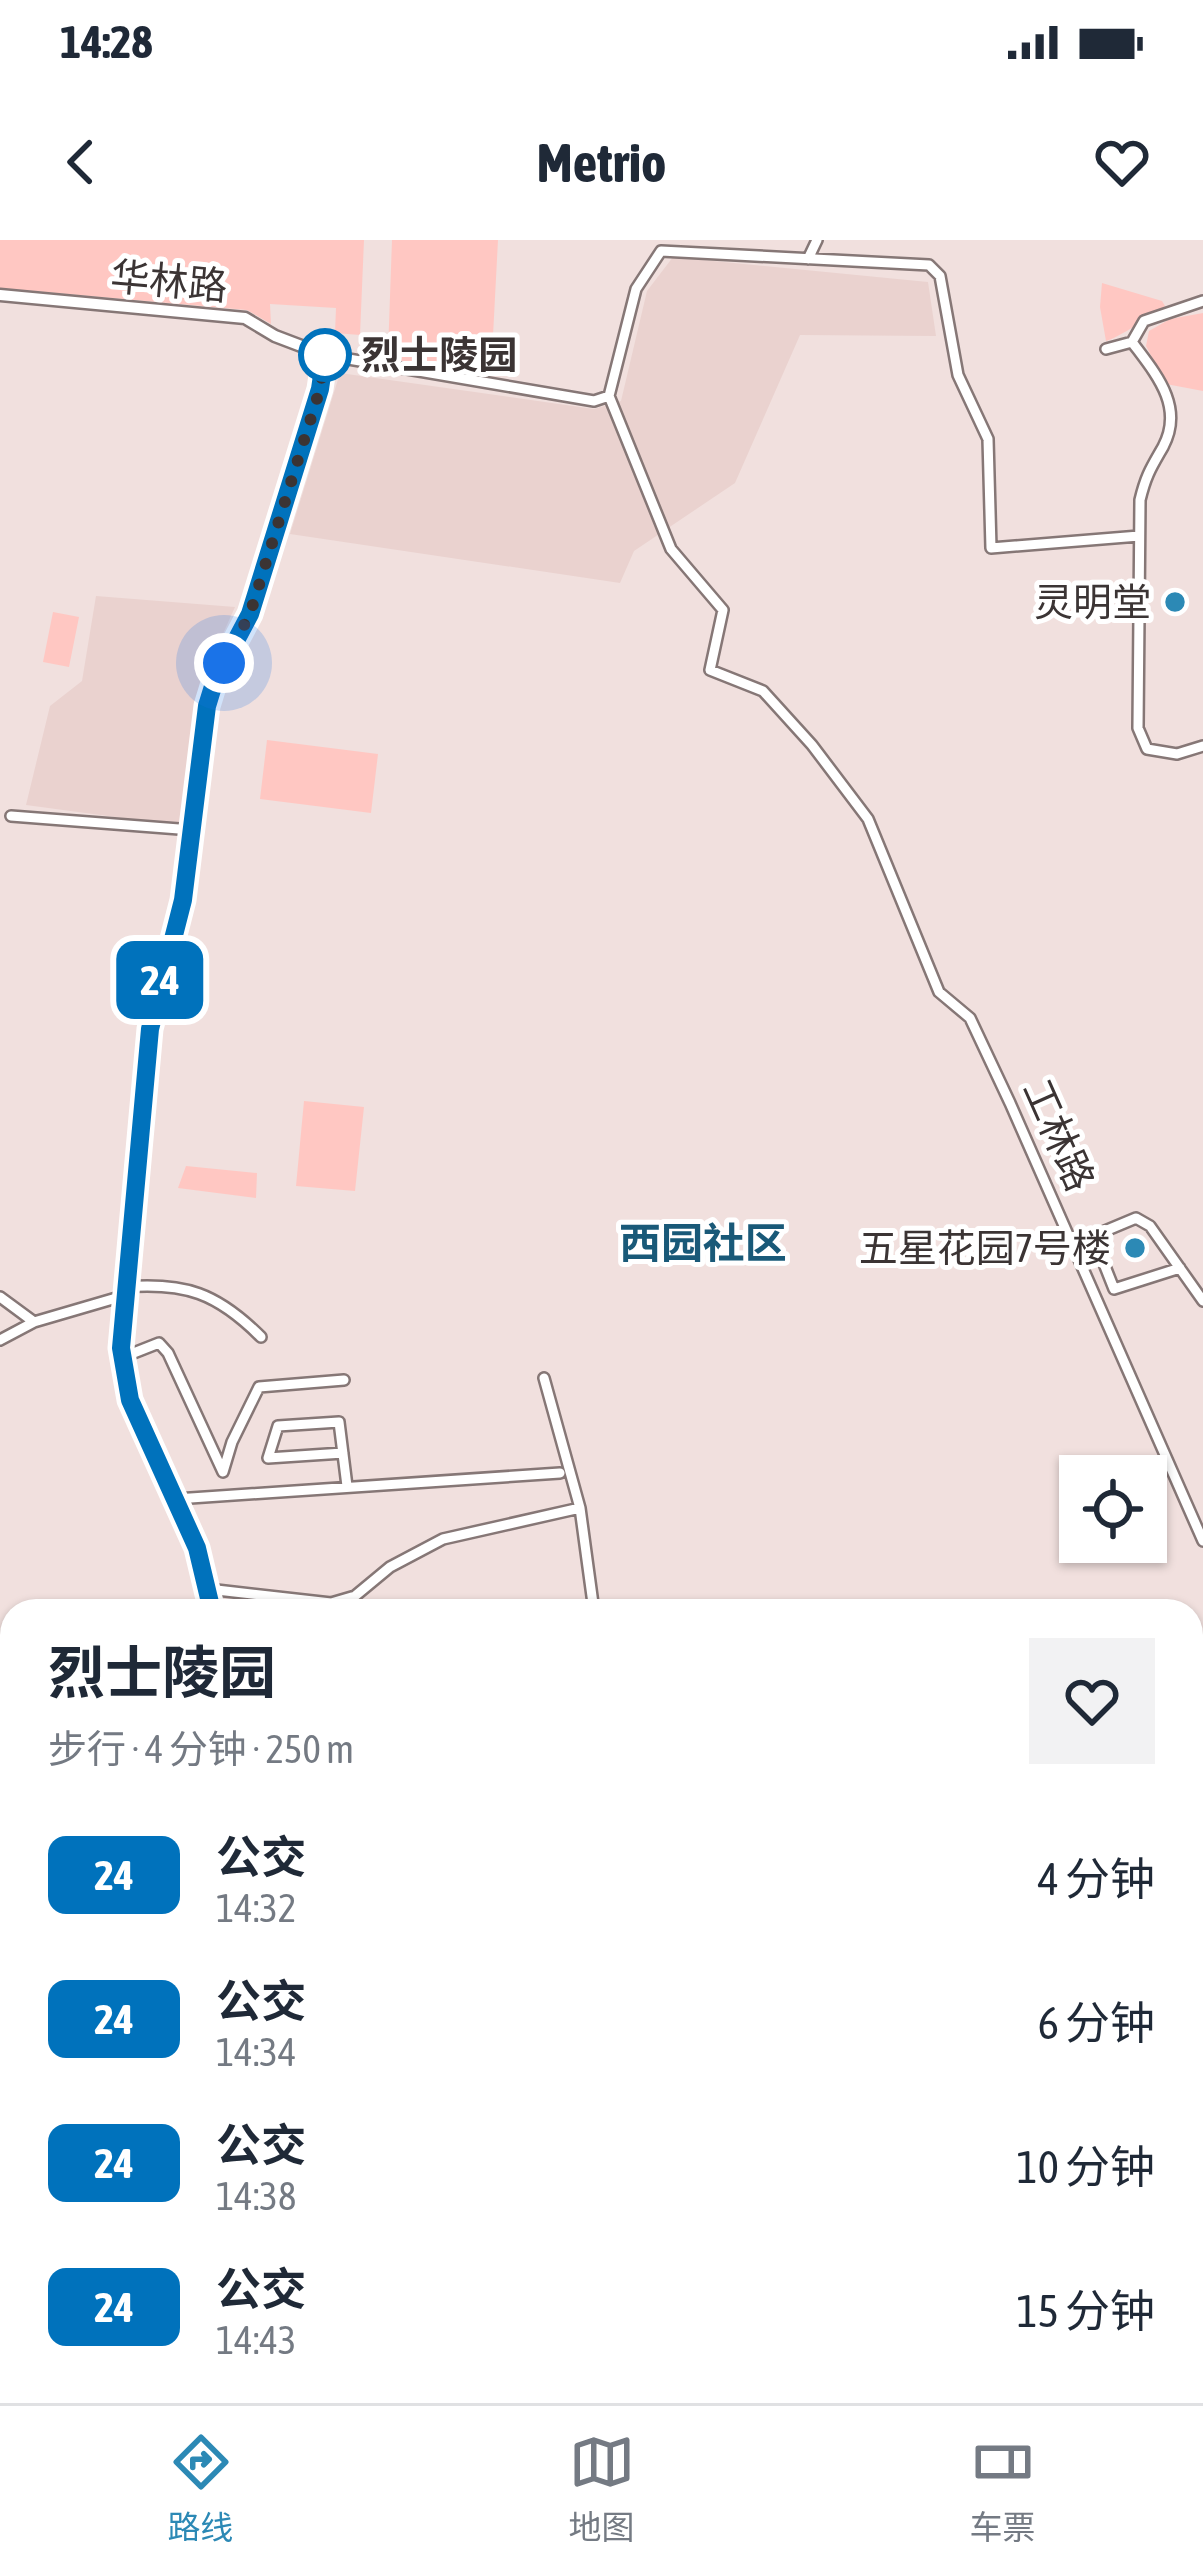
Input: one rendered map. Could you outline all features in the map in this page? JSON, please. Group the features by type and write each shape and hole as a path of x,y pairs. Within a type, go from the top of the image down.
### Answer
{"street":[{"path":"808,259 817,240"},
{"path":"609,396 636,289 663,246 922,263 940,276 958,376 988,439 992,548 1139,536"},
{"name":"华林路","path":"0,295 244,318 274,336 325,355 594,400 609,396"},
{"path":"1106,349 1132,342 1144,321 1203,301"},
{"path":"1132,342 1161,381 1172,410 1165,444 1147,468 1139,536 1138,728 1147,749 1162,755 1203,746"},
{"path":"210,1599 197,1548 130,1400 121,1358 123,1292 150,1029 180,913 211,692 256,598 320,389 325,355"},
{"name":"工林路","path":"609,396 671,549 723,610 710,670 763,691 812,745 868,819 939,992 970,1018 1201,1533"},
{"path":"10,816 192,830"},
{"path":"1180,1268 1114,1289 1093,1236 1136,1218 1150,1226 1203,1300"},
{"path":"0,1340 34,1322 161,1284 200,1291 261,1337"},
{"path":"0,1298 34,1322"},
{"path":"121,1358 159,1343 168,1353 223,1472 259,1387 344,1380"},
{"path":"544,1378 580,1508 592,1599"},
{"path":"343,1453 268,1458 278,1426 339,1422 343,1453 346,1486"},
{"path":"176,1498 560,1473"},
{"path":"345,1599 443,1539 580,1508"},
{"path":"208,1589 296,1599"}],"shaded area":[{"path":"0,240 364,240 360,335 335,333 336,308 270,304 271,324 247,310 0,288"},
{"path":"392,240 498,240 491,374 397,364 388,353"},
{"path":"673,257 928,282 936,336 800,335 735,483 634,551 620,583 290,534 340,373 594,409 621,401 647,291"},
{"path":"1102,283 1162,301 1165,306 1106,341 1100,307"},
{"path":"1203,313 1203,391 1166,384 1146,346 1149,331 1170,319"},
{"path":"96,596 235,607 208,667 182,826 26,805 50,706 82,681"},
{"path":"53,612 79,617 69,667 43,662"},
{"path":"267,740 378,754 371,813 260,799"},
{"path":"304,1101 364,1107 355,1191 296,1186"},
{"path":"186,1166 257,1173 256,1198 178,1188"}],"bus line":[{"name":"24","path":"210,1599 197,1548 130,1400 122,1366 123,1296 150,1029 183,900 207,706 256,598 320,389 325,355"}],"place":[{"name":"烈士陵园","path":"325,355"},
{"name":"灵明堂","path":"1175,602"},
{"name":"五星花园7号楼","path":"1135,1248"}],"district":[{"name":"西园社区","path":"703,1243"}],"route":[{"path":"224,663 256,598 320,389 325,355"}]}
